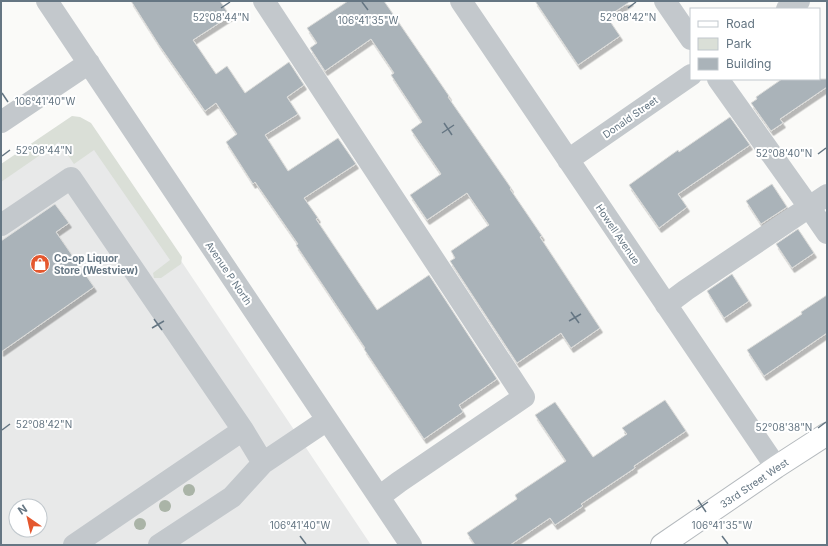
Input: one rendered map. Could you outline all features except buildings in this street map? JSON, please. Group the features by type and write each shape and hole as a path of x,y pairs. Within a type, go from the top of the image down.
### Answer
{"main road":[{"name":"33rd Street West","path":"662,545 827,434"}],"street":[{"name":"Avenue P North","path":"48,1 88,64 411,545"},
{"path":"264,1 524,397 379,497"},
{"name":"Howell Avenue","path":"461,1 776,468"},
{"path":"665,1 690,38"},
{"path":"788,8 799,1"},
{"path":"1,122 88,64"},
{"name":"Donald Street","path":"568,160 690,76"},
{"path":"719,80 818,201 827,233"},
{"path":"1,225 71,178 263,463"},
{"path":"666,305 818,201"},
{"path":"159,545 232,497 263,463 327,420"},
{"path":"74,545 242,430"}],"shaded area":[{"path":"91,126 371,545 1,545 1,166"}],"green space":[{"path":"72,116 80,117 91,123 182,257 181,264 161,278 154,278 153,273 170,260 94,150 74,164 59,142 1,182 1,164"}],"place":[{"name":"Co-op Liquor Store (Westview)","path":"40,264"}]}
